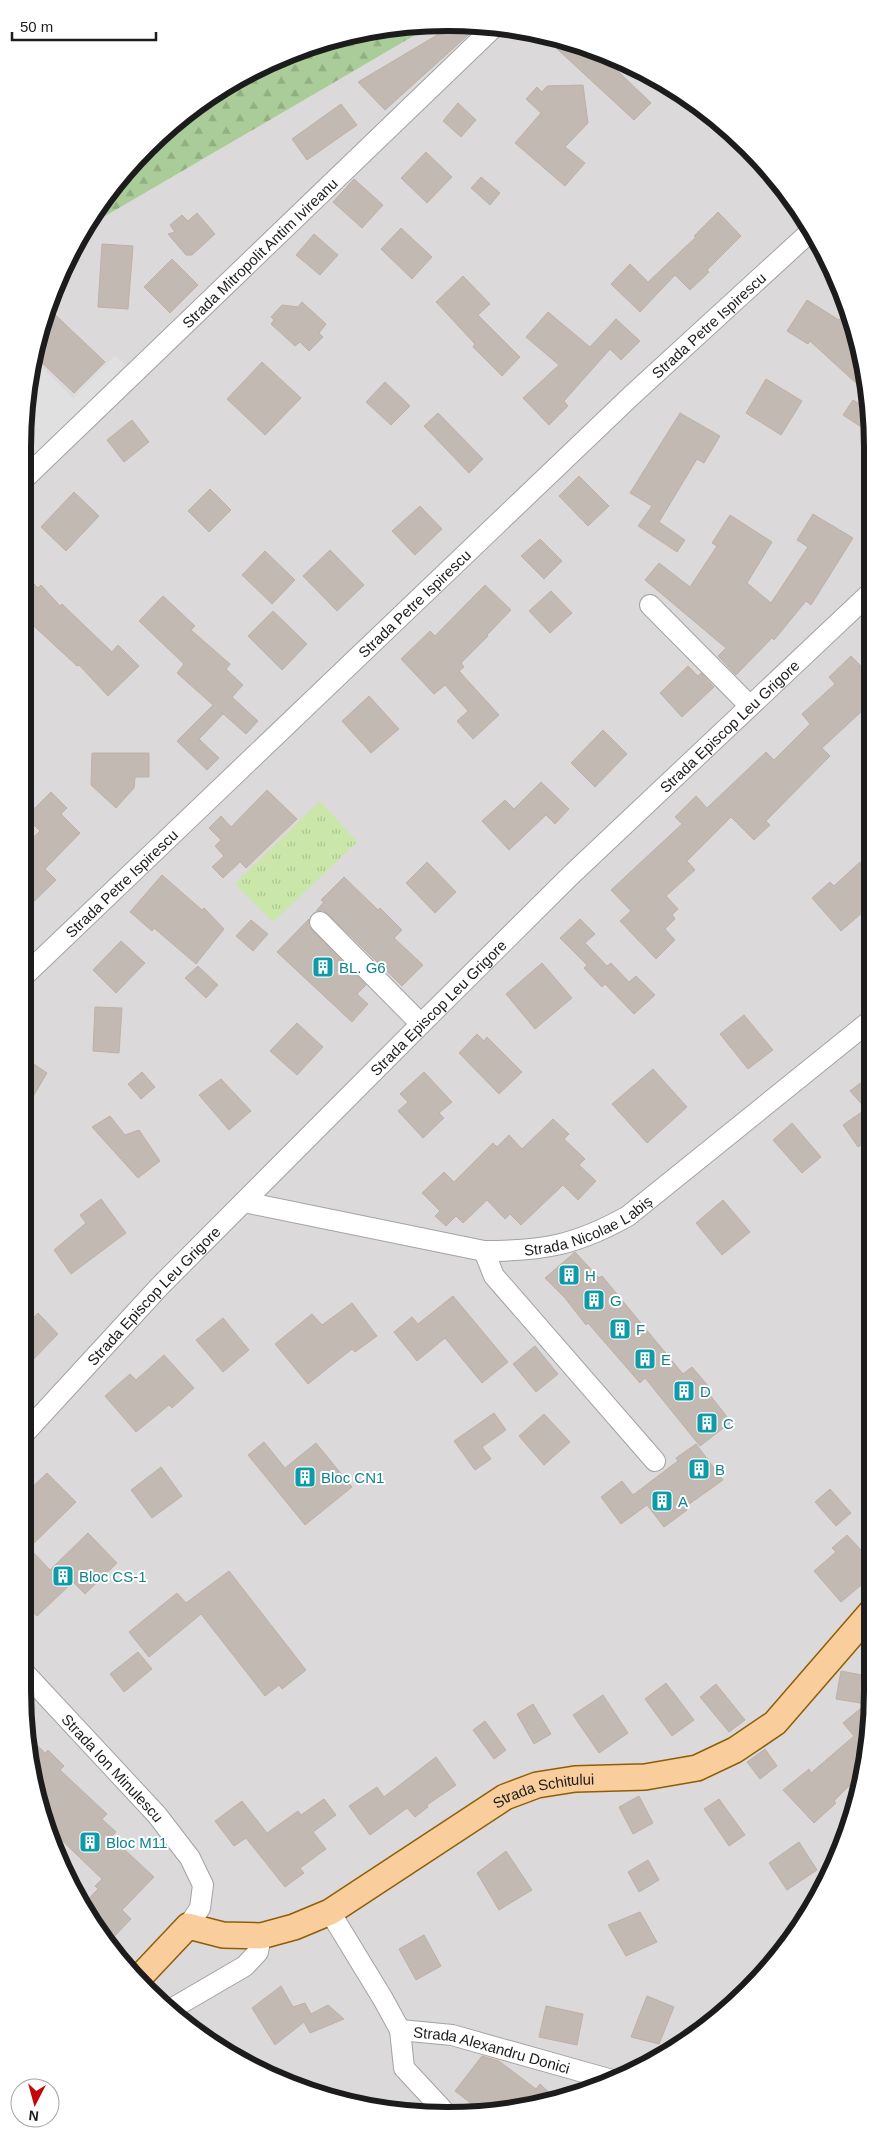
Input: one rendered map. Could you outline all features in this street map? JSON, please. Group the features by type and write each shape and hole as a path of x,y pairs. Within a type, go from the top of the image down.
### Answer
{"main road":[{"name":"Strada Schitului","path":"188,1926 222,1935 260,1936 294,1927 330,1912 505,1796 537,1785 575,1779 645,1777 697,1768 735,1750 774,1723 864,1620"},
{"path":"143,1974 188,1926"}],"street":[{"name":"Strada Mitropolit Antim Ivireanu","path":"31,471 487,33"},
{"name":"Strada Petre Ispirescu","path":"31,968 631,396 806,236"},
{"name":"Strada Episcop Leu Grigore","path":"31,1425 141,1306 570,876 864,599"},
{"path":"650,605 750,706"},
{"path":"320,922 421,1024"},
{"name":"Strada Nicolae Labiș","path":"244,1202 484,1251 524,1251 570,1243 597,1233 628,1216 864,1026"},
{"path":"484,1251 494,1276 655,1461"},
{"name":"Strada Ion Minulescu","path":"31,1681 157,1815 190,1858 203,1885 200,1908 188,1926"},
{"path":"330,1912 400,2030 404,2068 440,2107"},
{"path":"176,2006 245,1966 258,1952 260,1936"},
{"name":"Strada Alexandru Donici","path":"400,2030 452,2035 602,2077"}],"shaded area":[{"path":"420,32 475,32 529,39 581,53 632,74 679,101 701,117 742,153 778,194 808,239 832,288 850,340 860,393 864,448 864,1690 863,1718 856,1772 842,1824 821,1875 794,1922 778,1944 742,1985 701,2021 656,2051 607,2075 555,2093 529,2099 475,2106 420,2106 393,2103 366,2099 314,2085 263,2064 239,2051 194,2021 173,2003 153,1985 117,1944 101,1922 74,1875 53,1824 45,1798 35,1745 31,1690 31,448 35,393 45,340 53,314 74,263 99,220"},
{"path":"115,355 125,365 31,461 32,420 39,364 73,398"}],"green space":[{"path":"420,32 99,220 117,194 153,153 194,117 239,87 288,63 340,45 366,39"},
{"path":"320,801 357,842 273,922 235,884"}],"building":[{"path":"444,31 471,32 385,110 358,82"},
{"path":"552,44 612,65 651,103 634,120"},
{"path":"583,85 588,123 565,147 585,163 565,186 515,143 541,113 526,99 537,87 542,92 547,86"},
{"path":"458,103 476,120 461,137 443,121"},
{"path":"341,104 357,125 307,160 292,139"},
{"path":"426,152 452,177 427,203 401,178"},
{"path":"481,177 500,193 490,205 471,188"},
{"path":"354,179 383,205 362,228 333,202"},
{"path":"718,212 741,236 690,290 675,275 640,312 611,284 630,264 648,282 696,237 694,236"},
{"path":"197,213 215,234 192,255 186,255 168,234 175,232 170,225 182,215 188,221"},
{"path":"401,228 432,257 412,279 381,249"},
{"path":"314,234 338,255 320,275 296,255"},
{"path":"102,244 133,246 128,309 98,307"},
{"path":"172,259 198,285 170,313 144,287"},
{"path":"463,276 490,304 478,315 520,357 502,376 473,347 475,344 436,302"},
{"path":"807,300 839,320 843,316 850,340 859,386 810,341 808,344 787,331"},
{"path":"302,302 326,324 319,333 323,337 309,351 300,342 295,346 271,324 274,320 271,317 282,305 298,307"},
{"path":"548,312 590,347 616,319 640,341 621,360 610,349 564,401 568,406 549,425 523,398 559,365 526,337"},
{"path":"53,313 105,362 74,393 40,361"},
{"path":"262,362 301,398 265,435 227,399"},
{"path":"766,379 802,401 781,435 746,413"},
{"path":"385,382 410,406 391,425 366,402"},
{"path":"853,400 861,405 863,428 843,415"},
{"path":"438,413 483,459 469,473 424,426"},
{"path":"680,413 720,436 704,463 697,459 659,522 685,540 677,552 638,526 652,506 630,493"},
{"path":"132,420 149,442 124,462 107,440"},
{"path":"579,476 609,506 588,526 559,496"},
{"path":"210,489 231,510 209,532 188,511"},
{"path":"74,492 99,516 66,551 41,527"},
{"path":"420,506 442,529 415,555 392,531"},
{"path":"813,514 853,538 811,605 806,601 774,640 772,638 736,675 718,656 726,648 645,580 659,563 690,587 717,546 712,543 730,515 772,542 747,583 771,603 808,547 797,540"},
{"path":"540,539 562,561 544,579 521,556"},
{"path":"330,550 364,585 337,611 303,576"},
{"path":"265,551 295,580 272,604 242,575"},
{"path":"31,581 38,588 41,585 60,606 62,604 112,652 118,645 139,666 108,696 79,665 77,666 31,623"},
{"path":"485,585 511,610 461,663 464,667 459,671 499,715 473,739 457,721 468,711 445,685 434,694 401,659 430,631 435,636"},
{"path":"551,591 572,613 550,633 529,611"},
{"path":"163,596 195,626 191,630 230,664 226,669 243,685 232,697 258,721 246,734 220,711 223,714 199,739 219,758 207,770 177,741 213,705 177,673 184,664 139,621"},
{"path":"273,611 307,644 282,670 248,636"},
{"path":"851,656 864,669 864,713 862,711 822,748 830,756 766,821 770,825 754,840 731,817 687,861 695,870 666,896 678,909 672,915 675,919 665,929 675,940 656,959 620,921 631,911 611,890 682,824 675,817 696,796 707,808 766,752 774,760 810,724 802,714 835,684 829,677"},
{"path":"688,666 698,676 701,673 714,687 682,717 660,693"},
{"path":"369,696 399,729 371,753 342,721"},
{"path":"603,730 627,754 595,787 571,763"},
{"path":"92,753 149,753 149,777 135,777 134,788 116,808 91,785"},
{"path":"541,782 569,809 555,824 546,815 509,850 482,821 505,800 514,809"},
{"path":"267,790 297,819 246,868 240,862 223,878 212,867 224,856 215,846 221,840 209,828 221,816 231,827"},
{"path":"51,792 67,808 61,814 80,833 45,869 56,880 31,904 31,840 40,831 31,822 31,812"},
{"path":"427,862 456,892 435,913 406,883"},
{"path":"860,862 864,866 864,911 841,931 812,898 830,882 834,886"},
{"path":"162,875 202,910 204,908 224,929 196,964 154,928 152,931 130,912"},
{"path":"344,877 402,930 394,938 423,965 402,986 328,914 323,910 316,911 324,902 321,900"},
{"name":"BL. G6","path":"309,919 308,925 312,930 366,985 357,994 368,1004 352,1022 277,952"},
{"path":"580,919 595,934 585,943 607,966 611,963 629,982 636,976 655,995 634,1014 605,984 602,987 584,968 587,965 560,938"},
{"path":"251,920 268,934 253,951 236,936"},
{"path":"121,941 145,963 116,993 93,970"},
{"path":"542,963 572,998 535,1029 506,994"},
{"path":"198,966 218,985 206,998 185,978"},
{"path":"95,1007 122,1008 119,1053 93,1051"},
{"path":"744,1015 773,1050 748,1069 720,1034"},
{"path":"297,1023 323,1047 297,1075 270,1051"},
{"path":"477,1034 484,1041 487,1037 522,1072 499,1094 459,1053"},
{"path":"31,1062 47,1073 31,1100"},
{"path":"653,1069 687,1107 647,1143 612,1104"},
{"path":"142,1072 155,1087 141,1099 128,1084"},
{"path":"424,1072 452,1102 439,1113 444,1118 423,1138 398,1111 408,1102 400,1094"},
{"path":"221,1079 251,1111 229,1130 199,1095"},
{"path":"864,1080 864,1107 850,1091"},
{"path":"864,1110 864,1143 858,1147 843,1125"},
{"path":"110,1116 125,1135 139,1130 160,1161 138,1178 92,1127"},
{"path":"553,1119 569,1134 564,1139 585,1159 579,1165 596,1181 578,1200 563,1185 521,1225 510,1214 505,1219 487,1200 463,1223 456,1216 446,1226 435,1216 440,1211 422,1193 444,1172 454,1182 493,1143 497,1147 509,1135 522,1149"},
{"path":"792,1123 821,1157 802,1173 773,1140"},
{"path":"101,1199 126,1233 71,1274 54,1250 86,1223 80,1215"},
{"path":"723,1200 750,1232 722,1255 696,1223"},
{"path":"575,1252 599,1278 602,1276 683,1374 692,1367 709,1387 706,1390 731,1422 700,1446 645,1378 640,1383 588,1323 586,1325 565,1298 545,1278"},
{"path":"453,1296 508,1362 482,1383 445,1338 417,1361 394,1332 412,1317 418,1324"},
{"path":"352,1303 377,1336 355,1352 352,1349 308,1384 275,1344 312,1314 322,1325"},
{"path":"38,1313 58,1334 31,1362 31,1320"},
{"path":"223,1318 249,1350 223,1372 196,1340"},
{"path":"535,1346 558,1374 536,1392 513,1364"},
{"path":"164,1355 194,1388 172,1408 169,1405 136,1432 105,1396 130,1374 136,1380"},
{"path":"494,1413 506,1430 482,1447 491,1459 475,1470 454,1441"},
{"path":"544,1414 570,1442 544,1465 519,1436"},
{"name":"Bloc CN1","path":"264,1442 285,1468 316,1443 352,1487 305,1525 248,1455"},
{"path":"696,1444 723,1480 685,1507 687,1510 664,1527 647,1505 621,1524 601,1497 622,1481 633,1495 678,1461 676,1458"},
{"path":"161,1467 182,1496 152,1518 131,1490"},
{"name":"Bloc CS-1","path":"47,1473 76,1502 31,1546 31,1488"},
{"path":"830,1489 851,1513 836,1526 815,1502"},
{"name":"Bloc CS-1","path":"88,1533 117,1563 85,1594 73,1582 37,1616 31,1610 31,1550 50,1570"},
{"path":"847,1535 864,1553 864,1583 841,1602 814,1571 836,1552 832,1548"},
{"path":"229,1571 306,1670 282,1689 279,1685 265,1696 201,1614 149,1657 129,1632 177,1593 186,1603"},
{"path":"138,1652 152,1669 124,1692 110,1674"},
{"path":"841,1671 864,1675 864,1704 836,1699"},
{"path":"666,1683 694,1720 672,1736 645,1699"},
{"path":"716,1684 745,1720 729,1732 700,1697"},
{"path":"603,1695 628,1733 599,1753 573,1715"},
{"path":"533,1704 551,1734 534,1744 517,1714"},
{"path":"863,1706 860,1745 854,1781 834,1801 836,1803 814,1823 783,1790 809,1769 811,1773 854,1736 843,1723"},
{"path":"485,1721 506,1750 494,1759 473,1730"},
{"name":"Bloc M11","path":"35,1743 45,1753 48,1750 64,1766 60,1770 107,1814 102,1819 116,1832 111,1837 154,1877 122,1910 131,1919 113,1938 88,1900 98,1889 95,1886 102,1879 58,1836 53,1823 54,1822 45,1798"},
{"path":"765,1749 777,1766 760,1779 747,1762"},
{"path":"436,1757 456,1785 427,1805 428,1807 415,1817 407,1808 370,1835 349,1806 377,1787 384,1797"},
{"path":"639,1796 653,1823 633,1834 619,1807"},
{"path":"324,1799 336,1815 313,1832 326,1849 300,1868 304,1873 285,1887 246,1838 234,1846 215,1821 242,1801 267,1833 298,1811 301,1815"},
{"path":"719,1799 745,1835 729,1846 704,1809"},
{"path":"799,1842 817,1870 787,1890 769,1863"},
{"path":"506,1851 532,1890 499,1910 477,1873"},
{"path":"648,1860 659,1880 639,1892 628,1872"},
{"path":"640,1912 657,1942 626,1956 608,1925"},
{"path":"424,1935 441,1966 416,1980 399,1949"},
{"path":"281,1986 293,2007 305,2003 311,2014 328,2005 344,2019 310,2033 304,2022 275,2045 252,2008"},
{"path":"647,1996 674,2007 659,2044 631,2037"},
{"path":"546,2006 583,2014 577,2045 539,2037"},
{"path":"482,2056 499,2061 536,2089 540,2084 551,2094 529,2099 475,2106 455,2091"}],"place":[{"name":"BL. G6","path":"323,967"},
{"name":"H","path":"569,1275"},
{"name":"G","path":"594,1300"},
{"name":"F","path":"620,1329"},
{"name":"E","path":"645,1359"},
{"name":"D","path":"684,1391"},
{"name":"C","path":"707,1423"},
{"name":"B","path":"699,1469"},
{"name":"Bloc CN1","path":"305,1477"},
{"name":"A","path":"662,1501"},
{"name":"Bloc CS-1","path":"63,1576"},
{"name":"Bloc M11","path":"90,1842"}]}
